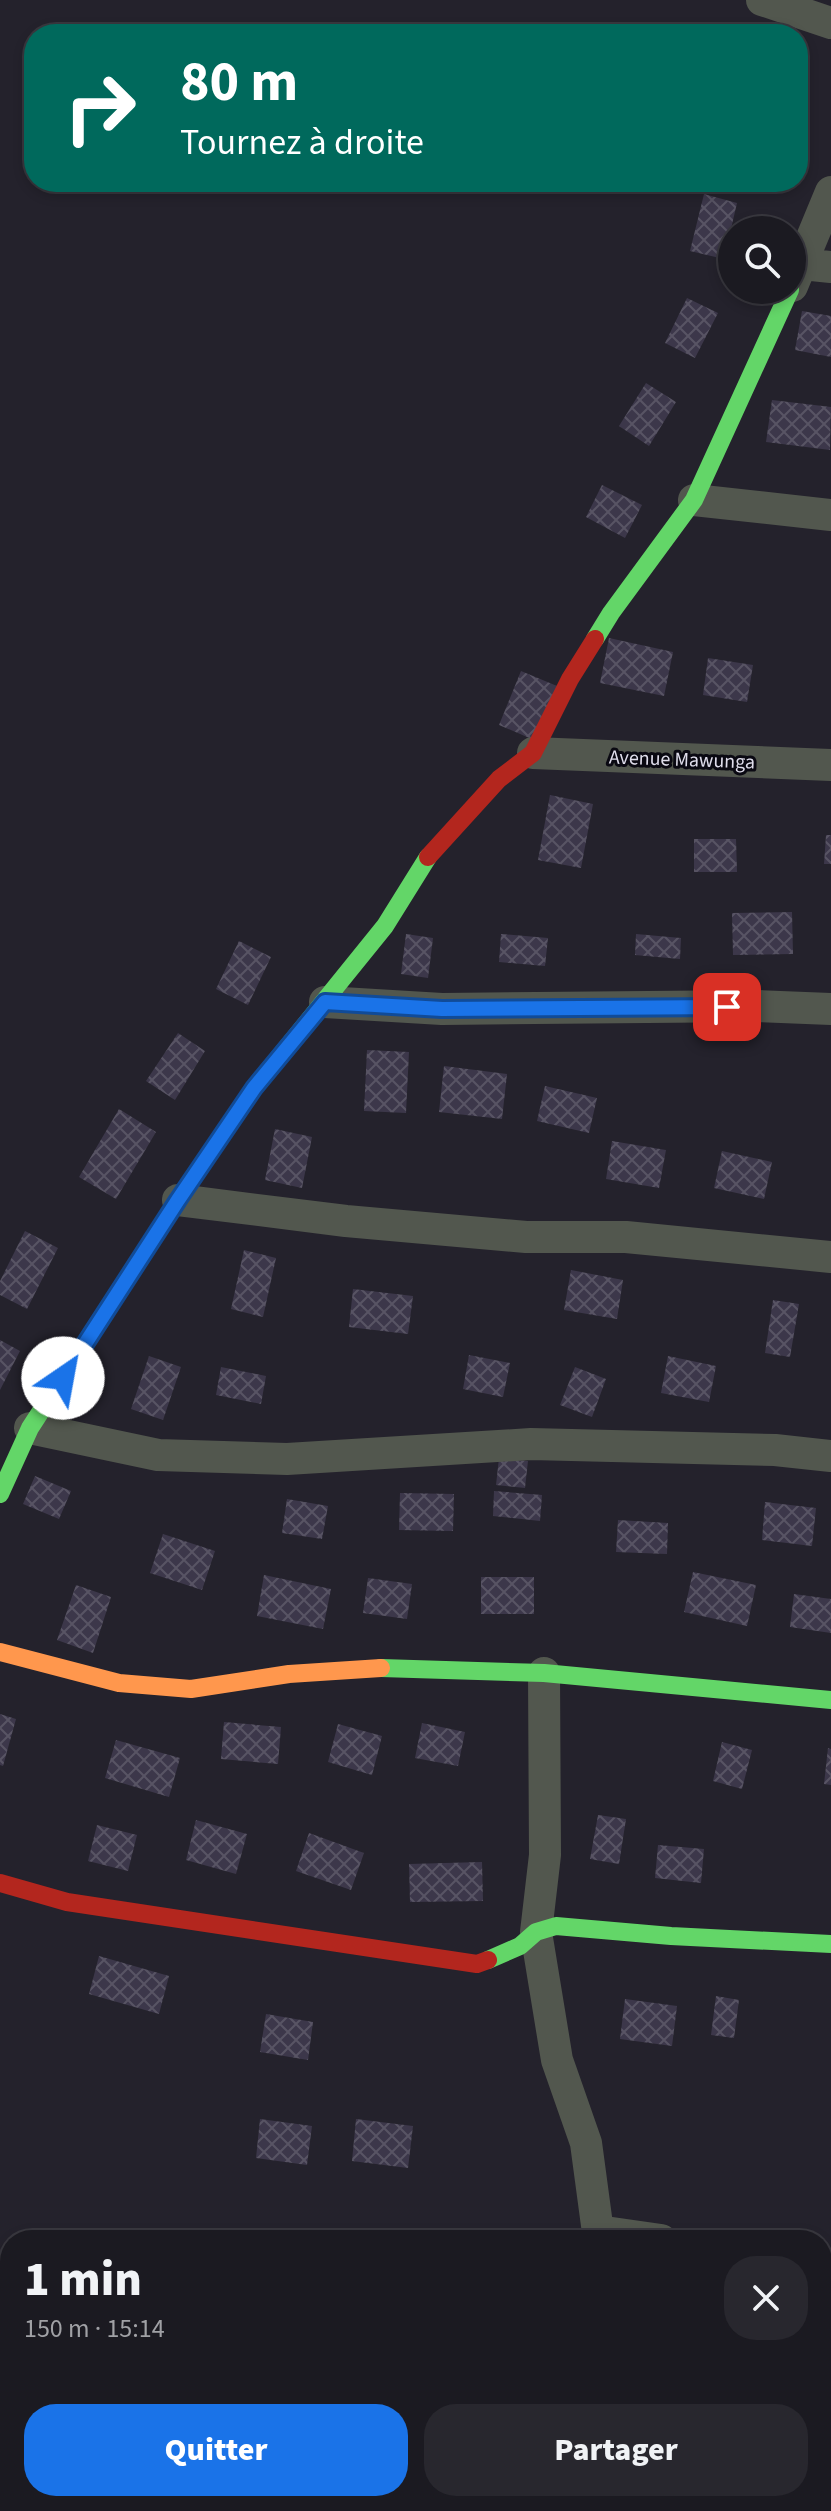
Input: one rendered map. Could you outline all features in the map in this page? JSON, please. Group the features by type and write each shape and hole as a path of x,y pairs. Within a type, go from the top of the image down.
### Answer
{"street":[{"path":"762,0 831,23"},
{"path":"806,271 831,192"},
{"path":"0,1494 30,1428 254,1088 385,926 431,852 499,779 533,753 570,679 611,613 694,500 791,304"},
{"path":"694,500 831,515"},
{"name":"Avenue Mawunga","path":"533,753 831,765"},
{"path":"325,1002 442,1009 758,1006 831,1009"},
{"path":"178,1200 346,1221 526,1237 626,1237 831,1257"},
{"path":"30,1428 158,1455 287,1459 531,1444 775,1450 831,1456"},
{"path":"0,1652 119,1683 191,1689 289,1674 368,1668 544,1673 831,1700"},
{"path":"544,1673 545,1855 536,1932 557,2060 586,2143 597,2230"},
{"path":"0,1883 67,1902 477,1964 520,1946 536,1932 556,1926 671,1936 831,1944"}],"building":[{"path":"704,194 737,203 734,216 718,216 718,258 690,251"},
{"path":"687,298 718,313 695,358 665,343"},
{"path":"802,311 831,316 831,357 795,350"},
{"path":"646,383 676,402 649,446 619,426"},
{"path":"772,400 831,407 830,450 766,442"},
{"path":"602,485 642,505 625,538 586,517"},
{"path":"609,638 673,652 664,696 600,683"},
{"path":"708,658 753,665 747,702 703,695"},
{"path":"521,671 557,686 534,740 499,725"},
{"path":"550,795 593,804 581,868 538,860"},
{"path":"826,835 831,835 831,864 824,864"},
{"path":"694,839 736,839 737,872 694,872"},
{"path":"792,912 793,954 733,955 732,913"},
{"path":"406,934 433,938 428,978 401,974"},
{"path":"501,934 548,938 545,966 499,962"},
{"path":"636,934 681,938 680,959 635,955"},
{"path":"239,941 271,957 248,1005 216,989"},
{"path":"178,1033 205,1051 175,1100 146,1081"},
{"path":"367,1050 409,1052 406,1113 364,1111"},
{"path":"444,1066 507,1074 502,1119 439,1112"},
{"path":"545,1086 597,1098 589,1133 537,1121"},
{"path":"119,1109 156,1132 116,1199 79,1177"},
{"path":"275,1129 312,1137 302,1188 265,1180"},
{"path":"612,1141 666,1150 659,1188 606,1179"},
{"path":"722,1151 772,1162 764,1199 714,1188"},
{"path":"25,1231 58,1248 27,1309 0,1295 0,1281"},
{"path":"244,1250 276,1258 263,1317 231,1309"},
{"path":"571,1270 623,1280 617,1319 564,1310"},
{"path":"353,1289 413,1296 408,1334 349,1327"},
{"path":"773,1300 799,1304 790,1357 765,1353"},
{"path":"0,1340 20,1351 0,1390"},
{"path":"469,1355 510,1363 503,1397 463,1389"},
{"path":"149,1356 181,1367 163,1420 131,1409"},
{"path":"668,1356 716,1366 709,1402 661,1393"},
{"path":"221,1367 266,1376 261,1404 216,1395"},
{"path":"575,1367 606,1379 592,1417 560,1405"},
{"path":"499,1458 528,1461 525,1488 496,1485"},
{"path":"35,1476 71,1491 59,1519 23,1504"},
{"path":"494,1491 542,1495 540,1521 493,1516"},
{"path":"400,1493 454,1494 453,1531 399,1530"},
{"path":"287,1499 328,1506 322,1539 282,1533"},
{"path":"765,1502 816,1508 812,1546 762,1540"},
{"path":"618,1520 668,1523 667,1554 616,1552"},
{"path":"163,1534 215,1551 202,1590 150,1573"},
{"path":"693,1572 756,1585 747,1626 684,1612"},
{"path":"264,1575 331,1589 323,1629 257,1616"},
{"path":"481,1577 534,1577 534,1614 481,1614"},
{"path":"368,1578 412,1584 407,1619 363,1613"},
{"path":"76,1585 111,1597 93,1653 57,1640"},
{"path":"794,1594 831,1599 831,1633 790,1627"},
{"path":"0,1714 16,1719 3,1766 0,1765"},
{"path":"224,1722 281,1727 278,1764 221,1759"},
{"path":"422,1723 465,1732 458,1766 415,1758"},
{"path":"338,1724 382,1736 372,1775 328,1762"},
{"path":"116,1740 180,1758 169,1797 105,1778"},
{"path":"722,1742 752,1750 742,1789 713,1781"},
{"path":"828,1748 831,1749 831,1785 824,1784"},
{"path":"598,1815 626,1819 619,1864 590,1859"},
{"path":"196,1820 247,1834 236,1874 186,1860"},
{"path":"97,1825 137,1835 128,1871 88,1861"},
{"path":"309,1833 364,1853 351,1890 296,1871"},
{"path":"658,1845 704,1849 701,1883 655,1878"},
{"path":"482,1862 483,1901 410,1902 409,1864"},
{"path":"99,1956 169,1976 159,2014 89,1994"},
{"path":"716,1996 739,2000 734,2038 711,2035"},
{"path":"625,1999 677,2006 672,2046 620,2039"},
{"path":"266,2014 313,2022 308,2060 260,2052"},
{"path":"260,2119 312,2126 307,2165 256,2158"},
{"path":"356,2119 413,2126 408,2168 352,2161"}],"traffic: fast":[{"path":"595,639 694,500 784,304"},
{"path":"0,1494 30,1428 178,1200 254,1088 385,926 428,857"},
{"path":"381,1668 544,1673 831,1700"},
{"path":"488,1960 520,1946 536,1932 556,1926 671,1936 831,1944"}],"traffic: slow":[{"path":"0,1652 119,1683 191,1689 289,1674 381,1668"}],"traffic: jam":[{"path":"428,857 499,779 533,753 570,679 595,639"},
{"path":"0,1883 67,1902 477,1964 488,1960"}],"route":[{"path":"63,1378 254,1088 325,1002 442,1009 727,1007"}]}
